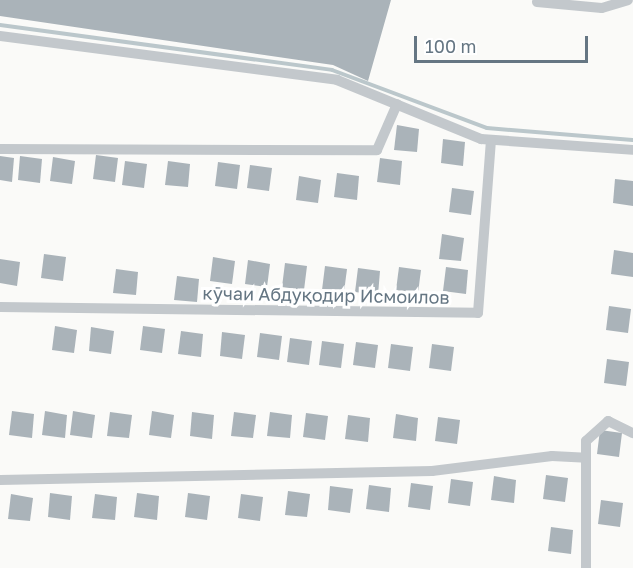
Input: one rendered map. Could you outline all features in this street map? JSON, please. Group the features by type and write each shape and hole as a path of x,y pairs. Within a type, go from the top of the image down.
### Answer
{"street":[{"path":"537,2 602,8 628,0"},
{"path":"0,36 338,80 491,140 633,150"},
{"path":"0,149 377,150 397,104"},
{"name":"кӯчаи Абдуқодир Исмоилов","path":"0,307 478,313 491,140"},
{"path":"586,568 586,441 608,421 633,433"},
{"path":"0,480 432,471 552,456 586,458"}],"building":[{"path":"0,0 391,0 368,81 333,65 0,16"},
{"path":"397,125 419,129 417,152 394,150"},
{"path":"443,139 465,142 463,166 441,163"},
{"path":"96,155 118,158 115,182 93,179"},
{"path":"0,156 14,158 12,182 0,180"},
{"path":"20,156 42,159 40,183 18,180"},
{"path":"53,157 75,161 72,184 50,181"},
{"path":"380,158 402,161 400,185 377,182"},
{"path":"125,161 147,164 144,188 122,185"},
{"path":"168,161 190,164 188,187 165,185"},
{"path":"218,162 240,165 237,189 215,186"},
{"path":"250,165 272,168 269,191 247,188"},
{"path":"337,173 359,176 357,200 334,197"},
{"path":"299,176 321,180 318,203 296,200"},
{"path":"615,179 633,181 633,206 613,203"},
{"path":"452,188 474,191 471,215 449,212"},
{"path":"442,234 464,238 461,261 439,259"},
{"path":"614,250 633,253 633,277 611,274"},
{"path":"44,254 66,257 63,281 41,278"},
{"path":"213,257 235,261 232,284 210,281"},
{"path":"0,259 20,262 17,286 0,283"},
{"path":"248,260 270,264 267,287 245,284"},
{"path":"285,263 307,266 304,290 282,287"},
{"path":"325,266 347,269 344,292 322,290"},
{"path":"399,267 421,270 418,293 396,290"},
{"path":"446,267 468,270 466,294 443,291"},
{"path":"358,268 380,271 378,295 355,292"},
{"path":"116,269 138,272 136,295 113,293"},
{"path":"177,276 199,279 197,302 174,300"},
{"path":"609,306 631,309 628,333 606,330"},
{"path":"55,326 77,330 74,353 52,350"},
{"path":"143,326 165,329 162,353 140,350"},
{"path":"91,327 114,331 111,354 89,351"},
{"path":"181,331 203,334 201,357 178,354"},
{"path":"222,332 245,335 242,359 220,356"},
{"path":"260,333 282,336 279,360 257,357"},
{"path":"290,338 312,341 309,365 287,362"},
{"path":"322,341 344,344 341,368 319,365"},
{"path":"356,342 378,345 375,368 353,365"},
{"path":"391,344 413,347 410,371 388,368"},
{"path":"432,344 454,347 451,371 429,368"},
{"path":"607,359 629,362 626,386 604,383"},
{"path":"12,411 34,414 32,438 9,435"},
{"path":"45,411 67,415 65,438 42,435"},
{"path":"73,411 95,415 92,438 70,435"},
{"path":"152,411 174,415 171,438 149,435"},
{"path":"110,412 132,415 129,438 107,436"},
{"path":"192,412 214,415 212,439 190,436"},
{"path":"234,412 256,415 253,438 231,436"},
{"path":"270,412 292,415 290,438 267,436"},
{"path":"306,413 328,416 325,440 303,437"},
{"path":"396,414 418,418 416,441 393,438"},
{"path":"348,415 370,418 368,442 345,439"},
{"path":"438,417 460,420 457,444 435,441"},
{"path":"600,430 622,433 619,457 597,454"},
{"path":"546,475 568,478 565,502 543,499"},
{"path":"494,476 516,480 514,503 491,500"},
{"path":"451,479 473,482 470,506 448,503"},
{"path":"411,483 433,486 430,510 408,507"},
{"path":"369,485 391,488 389,512 366,509"},
{"path":"330,486 353,489 350,513 328,510"},
{"path":"288,491 310,494 307,517 285,515"},
{"path":"50,493 72,496 70,520 48,517"},
{"path":"137,493 159,496 157,520 134,517"},
{"path":"188,493 210,496 207,520 185,517"},
{"path":"11,494 33,498 30,521 8,519"},
{"path":"95,494 117,497 115,520 92,518"},
{"path":"241,494 263,497 260,521 238,518"},
{"path":"601,500 623,503 620,527 598,524"},
{"path":"551,527 573,530 571,554 548,551"}],"waterway":[{"path":"0,25 332,70 487,128 633,140"}]}
